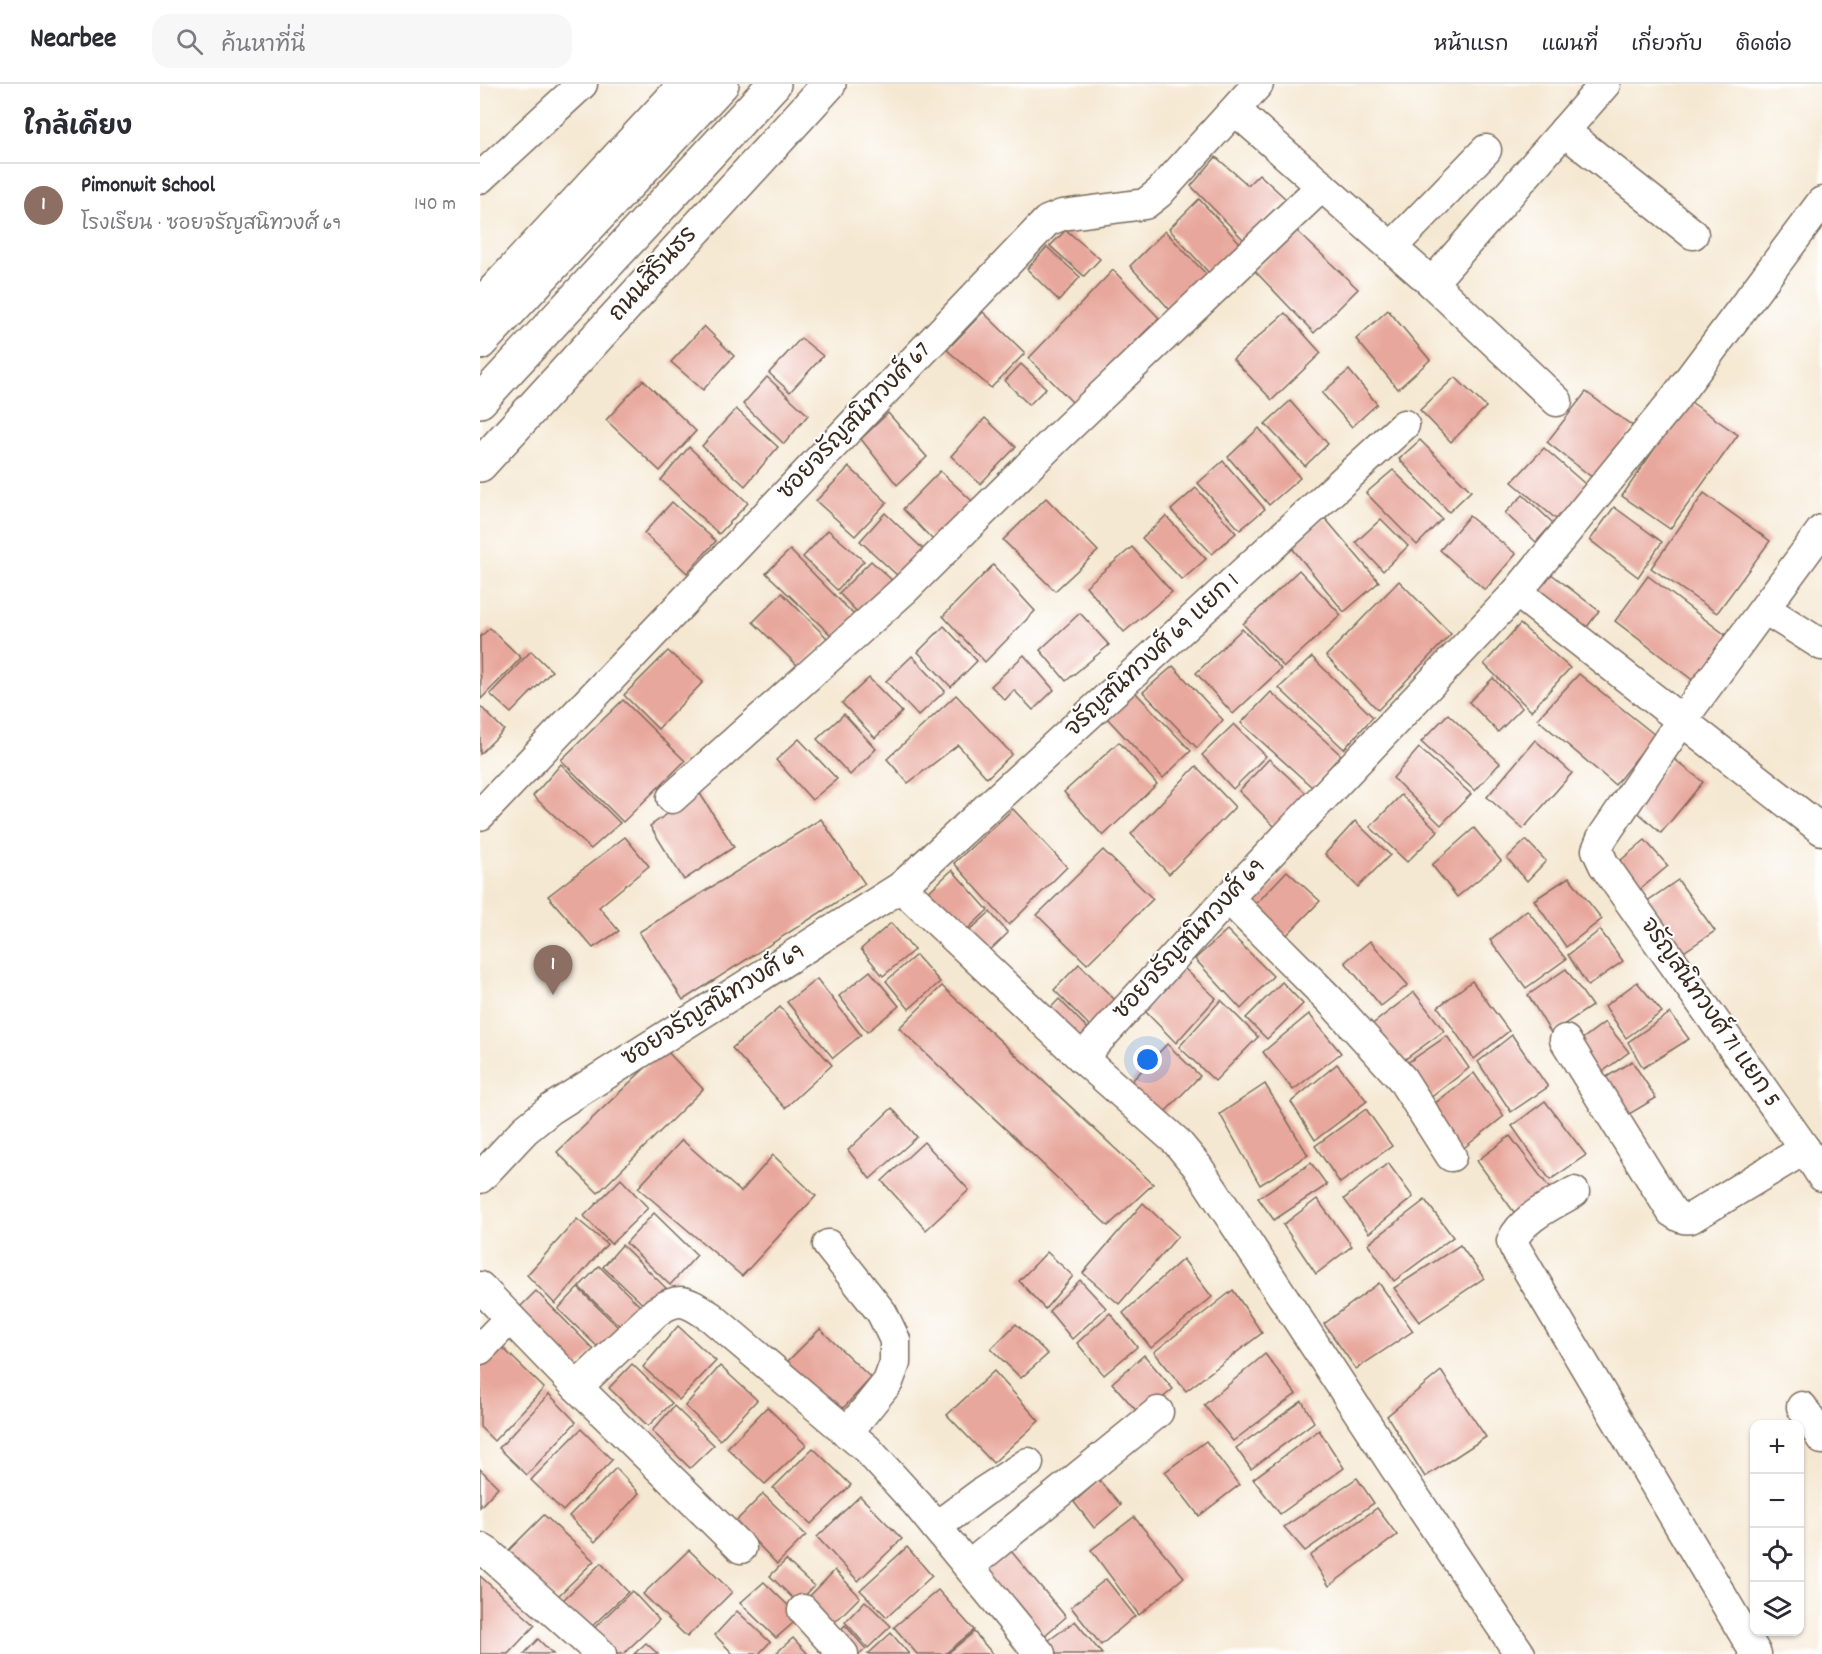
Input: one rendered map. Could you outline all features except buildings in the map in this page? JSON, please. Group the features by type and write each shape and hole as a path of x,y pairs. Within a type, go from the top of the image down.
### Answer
{"main road":[{"path":"480,306 686,84"},
{"path":"480,344 722,84"},
{"name":"ถนนสิรินธร","path":"480,401 774,84"},
{"name":"ถนนสิรินธร","path":"480,465 829,84"}],"street":[{"path":"480,178 582,84"},
{"name":"ซอยจรัญสนิทวงศ์ 67","path":"480,815 1047,221 1062,215 1145,204 1159,193 1258,84"},
{"path":"1432,283 1605,84"},
{"path":"1235,110 1432,283 1557,401"},
{"path":"1564,131 1693,234"},
{"path":"1392,247 1486,150"},
{"path":"672,798 905,589 1057,438 1322,186"},
{"name":"ซอยจรัญสนิทวงศ์ 69","path":"1082,1058 1228,898 1517,592 1673,401 1822,202"},
{"name":"จรัญสนิทวงศ์ 69 แยก 1","path":"901,887 1404,425"},
{"path":"1682,720 1822,530"},
{"path":"1517,592 1822,830"},
{"path":"1765,609 1822,645"},
{"name":"จรัญสนิทวงศ์ 71 แยก 5","path":"1682,720 1602,838 1597,850 1604,866 1822,1176"},
{"path":"901,887 1082,1058 1177,1142 1197,1166 1520,1654"},
{"name":"ซอยจรัญสนิทวงศ์ 69","path":"480,1178 525,1130 551,1109 901,887"},
{"path":"1228,898 1330,1000 1402,1079 1451,1156"},
{"path":"1565,1040 1672,1212 1685,1219 1691,1218 1805,1149"},
{"path":"1574,1192 1524,1223 1516,1231 1512,1240 1515,1248 1756,1654"},
{"path":"828,1245 882,1313 895,1340 895,1363 888,1382 847,1433"},
{"path":"480,1287 577,1387 741,1548"},
{"path":"577,1387 656,1312 669,1304 678,1302 691,1304 711,1317 867,1449 918,1505 1040,1654"},
{"path":"480,1349 510,1318"},
{"path":"1802,1407 1822,1439"},
{"path":"969,1566 1158,1412"},
{"path":"936,1527 983,1492 1028,1463"},
{"path":"480,1548 601,1654"},
{"path":"803,1610 843,1654"}],"place":[{"name":"Pimonwit School","path":"553,995"}]}
